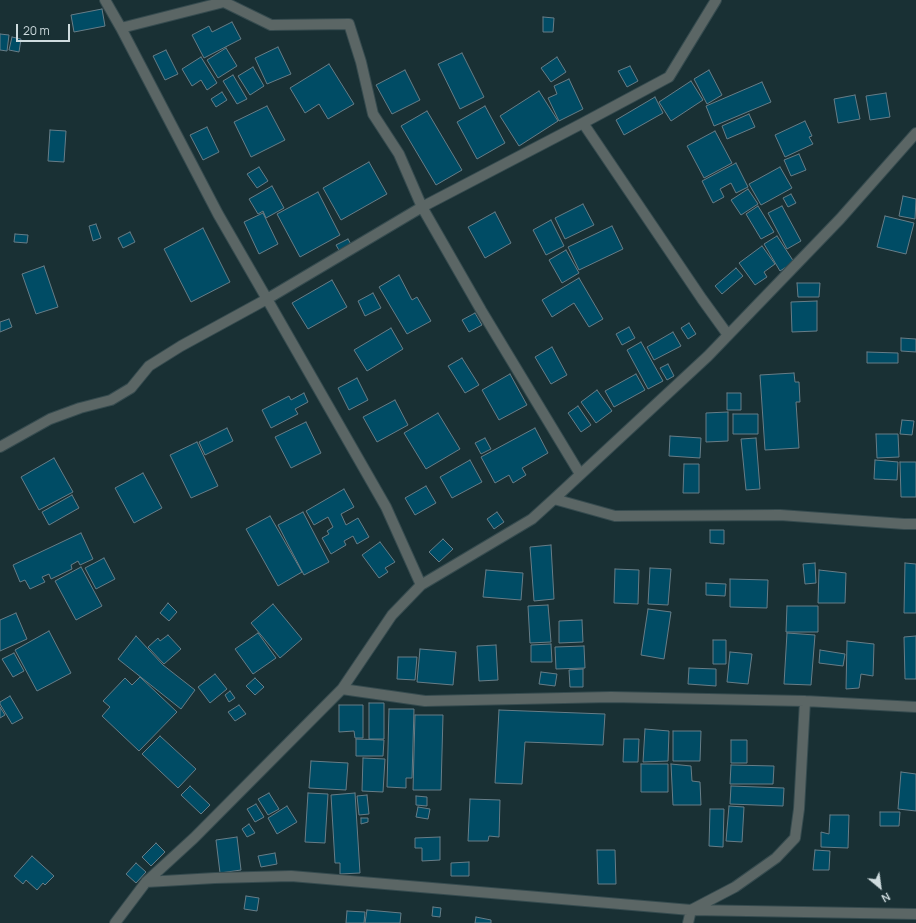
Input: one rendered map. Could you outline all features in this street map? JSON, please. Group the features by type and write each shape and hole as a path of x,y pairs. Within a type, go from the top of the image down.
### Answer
{"street":[{"path":"105,0 218,214 386,507 421,585"},
{"path":"0,447 50,419 80,408 111,400 131,388 149,366 181,346 267,299 422,207 669,77 716,0"},
{"path":"121,28 225,1 271,25 349,24 361,62 373,114 399,154 422,207 481,310 580,474"},
{"path":"583,122 702,299 728,335"},
{"path":"115,923 146,882 194,838 342,689 392,615 421,585 532,519 554,499 708,356 840,219 916,133"},
{"path":"554,499 615,516 780,516 916,524"},
{"path":"342,689 425,701 611,697 805,701 916,707"},
{"path":"688,923 691,910 735,887 776,858 795,838 799,809 805,701"},
{"path":"146,882 291,876 691,910 916,914"}],"building":[{"path":"102,9 105,26 74,32 71,15"},
{"path":"543,17 554,18 553,32 543,32"},
{"path":"232,22 241,39 204,58 192,35 209,26 212,32"},
{"path":"0,34 9,35 7,51 0,50"},
{"path":"12,37 21,39 19,52 9,50"},
{"path":"278,47 291,74 267,84 255,58"},
{"path":"226,48 237,66 218,78 207,60"},
{"path":"166,50 178,74 165,80 153,56"},
{"path":"462,53 484,97 460,109 438,64"},
{"path":"201,57 217,83 207,90 201,80 192,86 182,69"},
{"path":"557,57 566,72 551,82 541,68"},
{"path":"329,64 354,104 328,119 319,104 305,113 290,88"},
{"path":"630,66 638,81 627,87 618,71"},
{"path":"253,67 264,86 250,95 238,76"},
{"path":"405,70 420,100 392,114 376,85"},
{"path":"709,70 722,95 707,104 694,79"},
{"path":"233,75 247,99 237,104 223,81"},
{"path":"569,79 583,109 559,121 548,98 557,94 554,86"},
{"path":"691,81 703,100 671,121 659,102"},
{"path":"762,82 771,102 714,126 706,106"},
{"path":"539,91 558,121 519,146 500,116"},
{"path":"222,92 227,100 216,107 211,99"},
{"path":"886,93 890,117 870,120 866,96"},
{"path":"855,95 860,119 838,123 834,99"},
{"path":"655,97 663,113 624,135 616,120"},
{"path":"267,106 285,140 251,157 234,122"},
{"path":"485,106 505,143 477,159 457,122"},
{"path":"427,111 462,170 436,185 401,126"},
{"path":"749,114 755,127 727,139 722,126"},
{"path":"805,121 812,136 809,137 813,144 785,157 775,135"},
{"path":"207,127 219,152 203,160 190,135"},
{"path":"50,130 66,131 64,162 48,161"},
{"path":"715,131 732,163 704,178 687,146"},
{"path":"799,154 806,170 791,176 784,160"},
{"path":"369,162 387,194 341,220 323,188"},
{"path":"736,163 748,187 736,193 731,183 720,189 724,197 713,203 702,181"},
{"path":"259,167 268,181 257,188 247,174"},
{"path":"780,167 792,188 761,205 749,184"},
{"path":"272,186 284,208 266,218 263,211 258,214 249,199"},
{"path":"748,189 758,204 741,215 731,200"},
{"path":"318,192 340,235 300,257 277,214"},
{"path":"791,194 796,203 788,207 783,198"},
{"path":"903,196 916,199 915,219 899,216"},
{"path":"583,204 594,225 565,239 555,218"},
{"path":"758,206 774,232 761,239 746,214"},
{"path":"782,206 801,241 787,249 768,213"},
{"path":"495,212 511,243 485,258 468,227"},
{"path":"263,213 278,244 259,254 244,222"},
{"path":"885,216 914,223 906,254 877,247"},
{"path":"551,220 564,246 546,255 533,230"},
{"path":"96,224 101,238 93,241 89,226"},
{"path":"612,226 623,249 579,270 568,247"},
{"path":"203,228 230,282 191,302 164,249"},
{"path":"130,232 135,242 123,248 118,238"},
{"path":"15,234 28,235 27,243 14,242"},
{"path":"777,236 794,262 780,271 764,244"},
{"path":"348,239 352,246 340,252 336,245"},
{"path":"762,246 775,264 764,272 767,277 755,285 739,263"},
{"path":"566,250 579,273 562,283 549,260"},
{"path":"44,266 58,307 36,314 22,274"},
{"path":"736,268 743,276 722,294 715,286"},
{"path":"399,275 412,300 417,297 431,321 407,334 379,287"},
{"path":"579,278 603,319 589,327 574,303 552,317 542,300"},
{"path":"332,280 347,307 308,329 292,303"},
{"path":"797,283 820,283 819,297 798,297"},
{"path":"373,293 381,308 365,316 358,301"},
{"path":"817,301 817,331 792,332 791,302"},
{"path":"475,313 482,325 469,332 462,320"},
{"path":"9,319 12,327 0,332 0,322"},
{"path":"689,323 696,334 688,339 681,328"},
{"path":"629,327 635,338 622,345 616,334"},
{"path":"391,328 403,349 367,371 354,350"},
{"path":"673,332 681,346 654,360 647,347"},
{"path":"901,338 916,339 916,352 901,351"},
{"path":"641,342 663,381 648,389 627,350"},
{"path":"552,347 567,375 551,384 535,357"},
{"path":"867,352 898,353 898,363 867,363"},
{"path":"462,358 479,385 465,393 448,366"},
{"path":"668,364 674,376 667,380 660,368"},
{"path":"794,373 795,382 799,382 800,402 796,402 799,448 765,450 760,375"},
{"path":"510,374 527,405 499,420 482,390"},
{"path":"636,374 645,390 614,407 605,391"},
{"path":"357,378 368,400 349,410 338,388"},
{"path":"597,390 612,411 596,423 581,402"},
{"path":"304,393 308,402 295,409 298,414 271,428 262,410 289,396 291,400"},
{"path":"727,393 741,393 741,410 727,410"},
{"path":"395,400 408,425 377,442 363,417"},
{"path":"578,406 591,425 581,432 568,413"},
{"path":"728,412 728,441 706,442 706,413"},
{"path":"438,413 460,449 426,469 404,433"},
{"path":"733,414 758,414 758,434 733,434"},
{"path":"902,420 914,421 912,435 900,434"},
{"path":"306,422 321,453 291,468 275,437"},
{"path":"227,428 233,441 205,455 199,442"},
{"path":"535,428 548,453 522,468 526,475 513,483 509,475 495,483 481,457"},
{"path":"876,434 898,434 899,457 877,458"},
{"path":"670,436 701,438 700,458 669,456"},
{"path":"485,438 491,449 481,454 475,443"},
{"path":"756,438 760,489 746,490 741,439"},
{"path":"197,442 218,486 191,498 170,455"},
{"path":"54,458 73,492 39,510 21,477"},
{"path":"470,460 482,482 452,498 440,477"},
{"path":"875,460 898,462 897,480 874,479"},
{"path":"900,462 916,462 916,497 901,497"},
{"path":"684,464 699,464 699,493 683,493"},
{"path":"143,473 162,508 134,523 115,488"},
{"path":"426,486 436,503 415,515 405,498"},
{"path":"344,489 354,507 341,514 346,525 358,518 369,537 357,544 353,536 344,541 346,545 331,554 322,538 329,534 327,531 333,527 328,517 314,525 306,511"},
{"path":"72,495 79,508 49,525 42,512"},
{"path":"303,512 329,562 304,575 278,525"},
{"path":"497,512 504,522 494,529 487,519"},
{"path":"270,516 302,572 278,586 246,529"},
{"path":"710,530 724,530 724,544 710,543"},
{"path":"81,533 93,559 80,565 78,561 71,565 72,569 51,579 49,574 42,577 45,582 30,589 25,580 20,582 13,565"},
{"path":"443,539 453,549 439,562 429,552"},
{"path":"380,542 395,562 385,568 388,572 379,578 362,555"},
{"path":"551,545 554,599 534,601 530,547"},
{"path":"104,558 115,579 96,589 85,568"},
{"path":"815,563 816,583 805,584 803,564"},
{"path":"905,563 916,564 916,613 904,613"},
{"path":"81,567 102,606 76,620 55,581"},
{"path":"650,568 671,569 668,605 648,604"},
{"path":"615,569 639,570 638,604 614,603"},
{"path":"486,570 523,573 521,600 483,597"},
{"path":"819,570 846,573 845,603 818,603"},
{"path":"730,579 768,580 767,608 730,607"},
{"path":"706,583 726,584 725,596 706,595"},
{"path":"168,603 177,612 169,621 160,613"},
{"path":"273,604 302,639 280,658 251,623"},
{"path":"548,605 551,642 530,643 528,606"},
{"path":"787,606 818,606 818,632 786,632"},
{"path":"648,609 671,612 664,659 641,655"},
{"path":"16,613 27,639 0,651 0,620"},
{"path":"582,620 583,642 559,643 559,621"},
{"path":"49,631 71,673 37,691 15,650"},
{"path":"258,633 276,658 253,674 235,649"},
{"path":"787,633 815,635 811,685 784,684"},
{"path":"168,635 181,649 164,664 148,647 158,638 160,641"},
{"path":"136,636 163,665 195,690 181,709 118,659"},
{"path":"916,636 916,679 905,679 904,637"},
{"path":"713,640 726,640 726,664 713,664"},
{"path":"847,641 874,644 873,676 861,674 859,688 846,689"},
{"path":"551,644 552,662 531,662 531,645"},
{"path":"496,645 498,680 479,681 477,646"},
{"path":"584,646 585,668 556,669 555,647"},
{"path":"420,649 456,652 453,685 417,682"},
{"path":"820,650 845,654 843,666 819,663"},
{"path":"730,652 752,654 748,684 727,682"},
{"path":"14,653 24,671 13,677 2,659"},
{"path":"398,657 417,657 415,680 397,679"},
{"path":"689,668 716,669 716,686 688,684"},
{"path":"583,669 583,687 570,687 569,670"},
{"path":"541,672 557,674 555,686 539,684"},
{"path":"215,674 227,689 210,703 198,687"},
{"path":"140,677 177,712 139,751 102,716 110,707 103,701 125,678 132,685"},
{"path":"255,678 264,687 255,695 246,686"},
{"path":"230,691 235,698 229,702 225,695"},
{"path":"10,696 23,718 12,724 0,704 0,702"},
{"path":"369,703 384,703 384,739 369,739"},
{"path":"239,705 246,714 235,721 228,712"},
{"path":"339,705 363,705 363,738 355,738 354,731 339,732"},
{"path":"0,707 5,715 0,718"},
{"path":"389,709 414,709 412,778 406,778 406,788 387,787"},
{"path":"499,710 605,714 603,745 525,742 522,784 495,783"},
{"path":"415,715 443,715 441,790 413,790"},
{"path":"645,729 669,731 668,761 643,762"},
{"path":"673,731 701,731 700,761 673,761"},
{"path":"160,736 196,769 178,788 142,754"},
{"path":"356,739 384,740 383,756 356,756"},
{"path":"624,739 639,739 638,762 623,762"},
{"path":"731,740 747,740 747,763 731,763"},
{"path":"363,758 385,759 383,792 362,791"},
{"path":"311,761 348,763 346,790 309,788"},
{"path":"641,764 668,764 668,792 641,792"},
{"path":"671,764 691,766 692,781 700,782 701,805 673,805"},
{"path":"731,765 774,766 773,784 730,784"},
{"path":"901,772 916,774 916,811 898,809"},
{"path":"190,786 210,805 201,814 181,795"},
{"path":"731,786 784,788 783,806 730,804"},
{"path":"269,793 279,809 268,815 258,799"},
{"path":"308,793 328,794 325,843 305,842"},
{"path":"355,793 360,873 340,874 340,863 335,863 331,795"},
{"path":"367,795 369,814 359,815 357,796"},
{"path":"416,796 427,797 427,806 416,805"},
{"path":"470,799 500,800 499,837 489,836 488,841 468,841"},
{"path":"256,804 264,817 255,822 247,809"},
{"path":"287,806 297,822 277,834 268,818"},
{"path":"729,806 744,807 742,842 726,841"},
{"path":"418,807 430,809 428,819 416,817"},
{"path":"710,809 724,809 723,847 709,846"},
{"path":"880,812 900,812 899,826 880,826"},
{"path":"830,815 849,815 848,848 821,847 821,832 829,834"},
{"path":"361,818 368,818 368,822 361,824"},
{"path":"249,824 255,833 247,837 242,829"},
{"path":"237,837 241,870 220,873 216,840"},
{"path":"440,837 440,860 422,861 422,848 415,848 415,838"},
{"path":"156,843 165,852 151,866 142,857"},
{"path":"597,850 615,850 616,884 598,884"},
{"path":"815,850 830,851 829,870 813,870"},
{"path":"275,853 277,864 261,867 258,856"},
{"path":"32,856 54,876 45,885 43,883 37,890 26,880 23,884 14,876"},
{"path":"469,862 469,876 451,876 451,863"},
{"path":"136,863 146,872 136,883 126,874"},
{"path":"246,896 259,898 257,911 244,909"},
{"path":"433,907 441,908 440,917 432,916"},
{"path":"367,910 401,913 400,923 365,923"},
{"path":"347,911 365,912 364,923 346,923"},
{"path":"476,917 491,920 491,923 475,923"}]}
